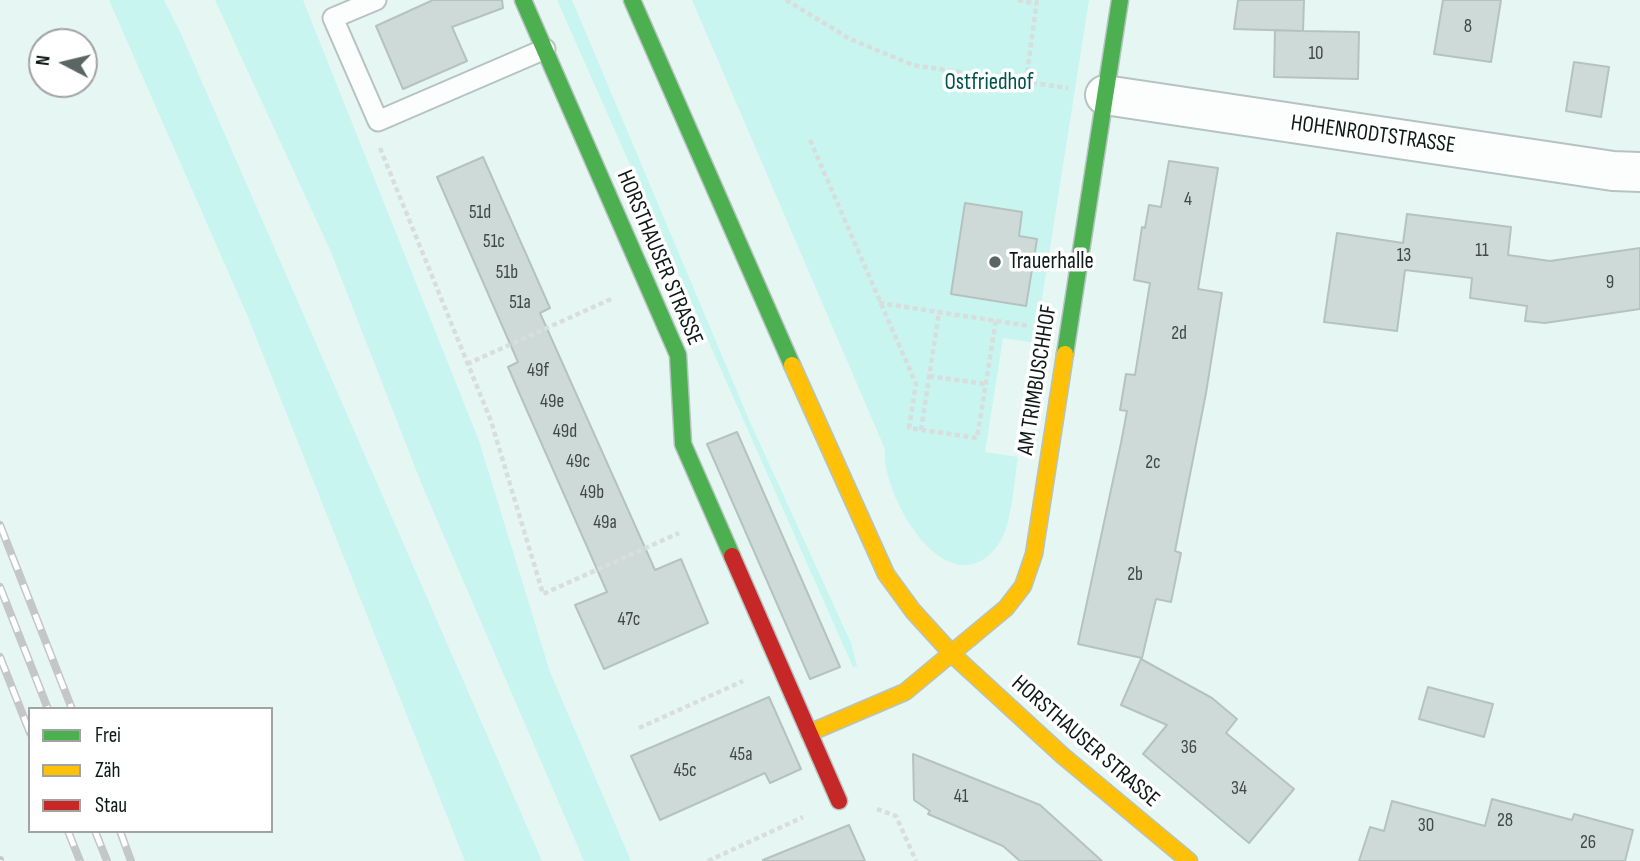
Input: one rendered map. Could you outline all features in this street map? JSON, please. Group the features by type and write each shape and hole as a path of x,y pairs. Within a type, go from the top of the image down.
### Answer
{"street":[{"name":"HORSTHAUSER STRASSE","path":"523,0 678,355 683,444 839,801"},
{"name":"HORSTHAUSER STRASSE","path":"632,0 861,523 893,583 913,611 953,655 1063,756 1189,861"},
{"name":"AM TRIMBUSCHHOF","path":"953,655 1006,608 1023,586 1034,554 1120,0"},
{"name":"HOHENRODTSTRASSE","path":"1105,95 1599,169 1640,172"},
{"path":"809,733 905,692 953,655"}],"lane":[{"path":"376,0 333,18 378,121 545,49"}],"path":[{"path":"786,0 850,39 913,65 1105,95"},
{"path":"1018,0 1037,2 1026,82"},
{"path":"378,121 379,146 491,421 542,594 715,517"},
{"path":"810,140 916,384 909,428 977,438 996,320"},
{"path":"467,364 647,283"},
{"path":"880,303 1069,331"},
{"path":"921,430 939,312"},
{"path":"929,376 985,384"},
{"path":"639,728 779,665"},
{"path":"708,861 839,801 857,802 896,816 916,861"}],"green space":[{"path":"109,0 164,0 542,861 465,861 248,317"},
{"path":"215,0 303,0 479,441 550,672 631,861 584,861 422,485 331,252"},
{"path":"557,0 572,0 750,422 851,643 857,666 853,667"},
{"name":"Ostfriedhof","path":"692,0 1089,0 1035,343 1003,338 985,452 1018,457 1009,515 998,545 979,562 959,565 939,556 921,539 905,517 886,469 885,449"}],"building":[{"path":"433,0 502,0 503,8 452,27 467,61 403,89 376,26"},
{"path":"1238,0 1304,0 1303,31 1359,32 1358,79 1274,77 1275,30 1234,29"},
{"path":"1443,0 1501,0 1491,62 1434,54"},
{"path":"1574,62 1609,67 1601,117 1566,111"},
{"path":"483,157 550,308 540,313 655,570 681,559 708,623 604,669 575,605 607,592 508,367 518,362 437,177"},
{"path":"1169,161 1218,168 1198,289 1222,293 1206,393 1175,551 1181,553 1171,602 1156,599 1142,658 1078,644 1127,411 1120,410 1126,374 1135,375 1150,283 1134,280 1142,227 1145,228 1149,205 1161,207"},
{"name":"Trauerhalle","path":"965,203 1022,212 1019,236 1037,239 1026,306 951,294"},
{"path":"1407,214 1511,227 1508,255 1550,261 1640,248 1640,309 1545,323 1525,321 1527,306 1470,298 1472,278 1405,270 1397,331 1324,322 1337,233 1403,243"},
{"path":"737,432 840,667 810,679 707,444"},
{"path":"1141,659 1212,698 1237,719 1226,733 1294,789 1249,843 1143,754 1167,725 1121,705"},
{"path":"1428,687 1493,704 1484,737 1419,719"},
{"path":"769,697 801,769 770,783 765,773 660,820 631,756"},
{"path":"913,754 1040,805 1102,861 1020,861 1003,846 928,814 930,811 914,800"},
{"path":"1492,799 1572,820 1574,814 1633,830 1625,861 1359,861 1370,827 1384,831 1392,801 1485,826"},
{"path":"849,825 865,861 763,861 763,860"}],"railway":[{"path":"0,525 71,707"},
{"path":"0,587 47,707"},
{"path":"0,657 28,728"},
{"path":"69,833 80,861"},
{"path":"96,833 107,861"},
{"path":"121,833 131,861"}],"traffic: fast":[{"path":"523,0 678,355 683,444 732,556"},
{"path":"632,0 792,365"},
{"path":"1065,354 1120,0"}],"traffic: slow":[{"path":"809,733 905,692 1006,608 1023,586 1034,554 1065,354"},
{"path":"792,365 886,574 913,611 953,655 1063,756 1189,861"}],"traffic: jam":[{"path":"732,556 839,801"}],"place":[{"name":"Trauerhalle","path":"995,262"}]}
